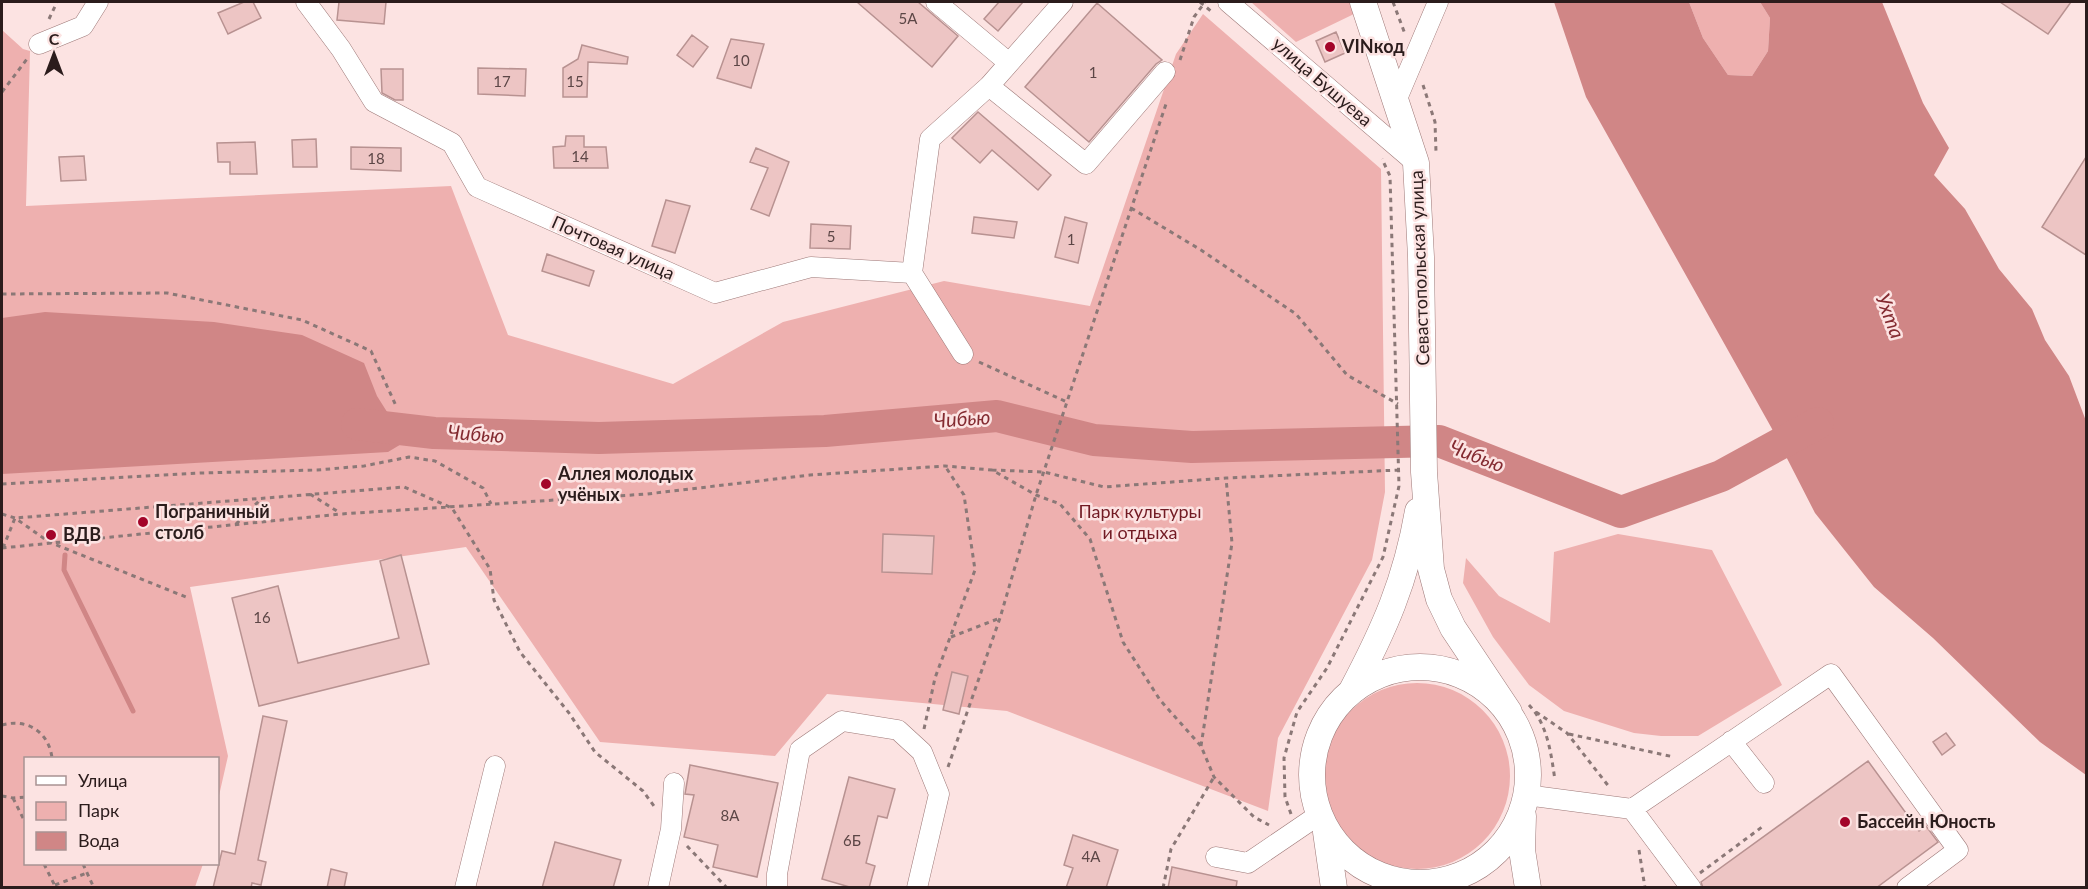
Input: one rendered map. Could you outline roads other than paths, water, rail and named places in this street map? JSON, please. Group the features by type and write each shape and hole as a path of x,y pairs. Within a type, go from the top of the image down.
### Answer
{"main road":[{"name":"Севастопольская улица","path":"1363,2 1416,163 1420,198 1425,472 1431,569 1439,599 1453,628 1509,712"},
{"name":"Севастопольская улица","path":"1350,692 1379,639 1400,584 1415,528 1425,472"},
{"path":"1334,888 1323,821 1313,793 1313,756 1326,721 1350,692 1383,673 1420,667 1454,672 1474,682 1485,688 1509,712 1524,743 1529,777 1522,850 1528,888"},
{"path":"1323,821 1349,858 1381,877 1419,887 1452,880 1483,865 1508,841 1525,803"}],"street":[{"path":"39,44 83,27 98,2"},
{"name":"Почтовая улица","path":"306,2 341,49 374,102 453,143 477,187 704,289 715,293 811,267 912,273"},
{"path":"936,2 1009,63"},
{"path":"963,354 912,273 930,139 989,86 1063,2"},
{"path":"1396,101 1438,2"},
{"name":"улица Бушуева","path":"1220,7 1416,163"},
{"path":"989,86 1086,164 1172,67"},
{"path":"1525,803 1632,809 1831,674 1958,850 1907,888"},
{"path":"777,888 777,874 800,750 842,722 898,730 922,752 939,794 917,888"},
{"path":"1731,741 1764,783"},
{"path":"465,888 495,766"},
{"path":"658,888 671,829 674,783"},
{"path":"1632,809 1694,883"},
{"path":"1216,857 1248,863 1288,836 1323,821"}],"water":[{"name":"Ухта","path":"1554,2 1689,2 1703,38 1728,75 1752,76 1768,51 1770,18 1760,2 1882,2 1923,103 1949,148 1934,175 1965,209 1999,269 2032,309 2045,340 2069,376 2086,421 2086,775 2040,742 1933,638 1874,587 1815,513 1771,427 1586,97"},
{"path":"45,312 214,322 302,335 364,363 377,396 389,415 399,417 403,443 388,452 2,474 2,318"}],"waterway":[{"name":"Чибью","path":"357,424 434,433 599,438 825,431 997,416 1094,440 1192,447 1439,441 1621,512 1721,476 1818,423"},
{"path":"65,555 64,570 133,711"}],"place":[{"name":"VINкод","path":"1330,47"},
{"name":"Аллея молодых учёных","path":"546,484"},
{"name":"Пограничный столб","path":"143,522"},
{"name":"ВДВ","path":"51,535"},
{"name":"Бассейн Юность","path":"1845,822"}],"park label":[{"name":"Парк культуры и отдыха","path":"1140,522"}]}
